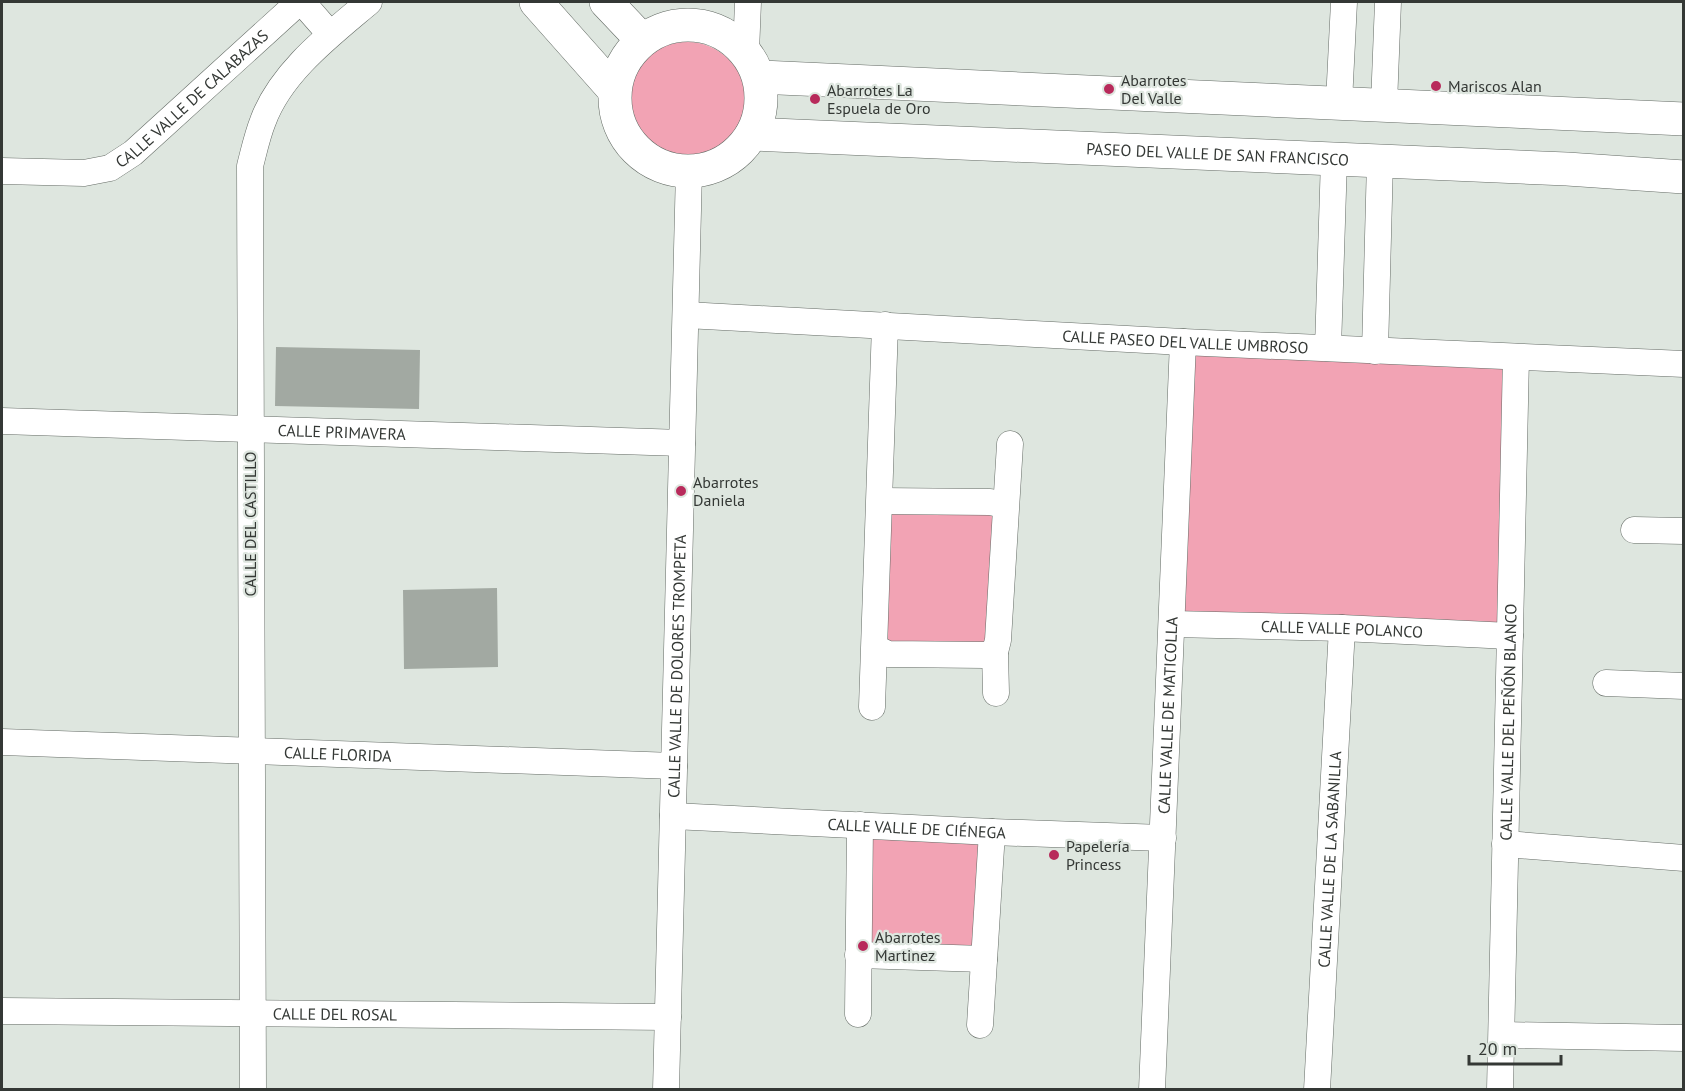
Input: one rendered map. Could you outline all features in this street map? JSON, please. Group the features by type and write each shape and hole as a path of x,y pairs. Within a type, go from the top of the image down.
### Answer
{"street":[{"path":"301,2 330,34"},
{"name":"CALLE VALLE DE CALABAZAS","path":"2,171 84,172 110,168 133,153 301,2"},
{"name":"CALLE DEL CASTILLO","path":"253,1089 250,166 263,119 288,76 330,34 369,2"},
{"path":"536,2 614,90"},
{"path":"606,2 642,40"},
{"path":"748,2 752,65 761,106 752,134 734,156 708,169 679,171 652,162 630,144 616,118 614,90 623,63 642,40 667,27 696,25 724,33 752,65 1339,102 1683,119"},
{"path":"1339,102 1344,2"},
{"path":"1384,104 1388,2"},
{"name":"PASEO DEL VALLE DE SAN FRANCISCO","path":"752,134 1567,169 1683,177"},
{"path":"1328,348 1334,159"},
{"path":"1375,351 1380,161"},
{"name":"CALLE VALLE DE DOLORES TROMPETA","path":"666,1089 689,170"},
{"name":"CALLE PASEO DEL VALLE UMBROSO","path":"686,315 1183,342 1683,364"},
{"path":"872,706 885,325"},
{"name":"CALLE VALLE DE MATICOLLA","path":"1152,1089 1183,342"},
{"name":"CALLE VALLE DEL PEÑÓN BLANCO","path":"1500,1089 1516,357"},
{"name":"CALLE PRIMAVERA","path":"2,422 682,443"},
{"path":"996,693 995,652 998,640 1010,444"},
{"path":"880,501 990,502 1005,505"},
{"path":"1634,530 1683,531"},
{"name":"CALLE VALLE POLANCO","path":"1172,624 1342,628 1510,636"},
{"name":"CALLE VALLE DE LA SABANILLA","path":"1317,1089 1342,628"},
{"path":"875,648 888,654 985,655 995,652"},
{"path":"1606,683 1683,686"},
{"name":"CALLE FLORIDA","path":"2,742 674,766"},
{"name":"CALLE VALLE DE CIÉNEGA","path":"673,816 1163,838"},
{"path":"858,1014 860,825"},
{"path":"980,1025 992,832"},
{"path":"1506,844 1683,858"},
{"path":"858,955 984,959"},
{"name":"CALLE DEL ROSAL","path":"2,1011 668,1017"},
{"path":"1502,1035 1683,1038"}],"shaded area":[{"path":"687,42 710,46 729,59 742,78 746,101 742,124 729,143 710,156 687,160 664,156 645,143 632,124 628,101 632,78 645,59 664,46"},
{"path":"1183,342 1516,357 1510,636 1172,624"},
{"path":"880,501 1005,505 995,652 875,648"},
{"path":"862,825 986,832 981,957 860,952"}],"building":[{"path":"276,347 420,350 419,409 275,406"},
{"path":"497,588 498,667 404,669 403,590"}],"place":[{"name":"Mariscos Alan","path":"1436,86"},
{"name":"Abarrotes Del Valle","path":"1109,89"},
{"name":"Abarrotes La Espuela de Oro","path":"815,99"},
{"name":"Abarrotes Daniela","path":"681,491"},
{"name":"Papelería Princess","path":"1054,855"},
{"name":"Abarrotes Martinez","path":"863,946"}]}
